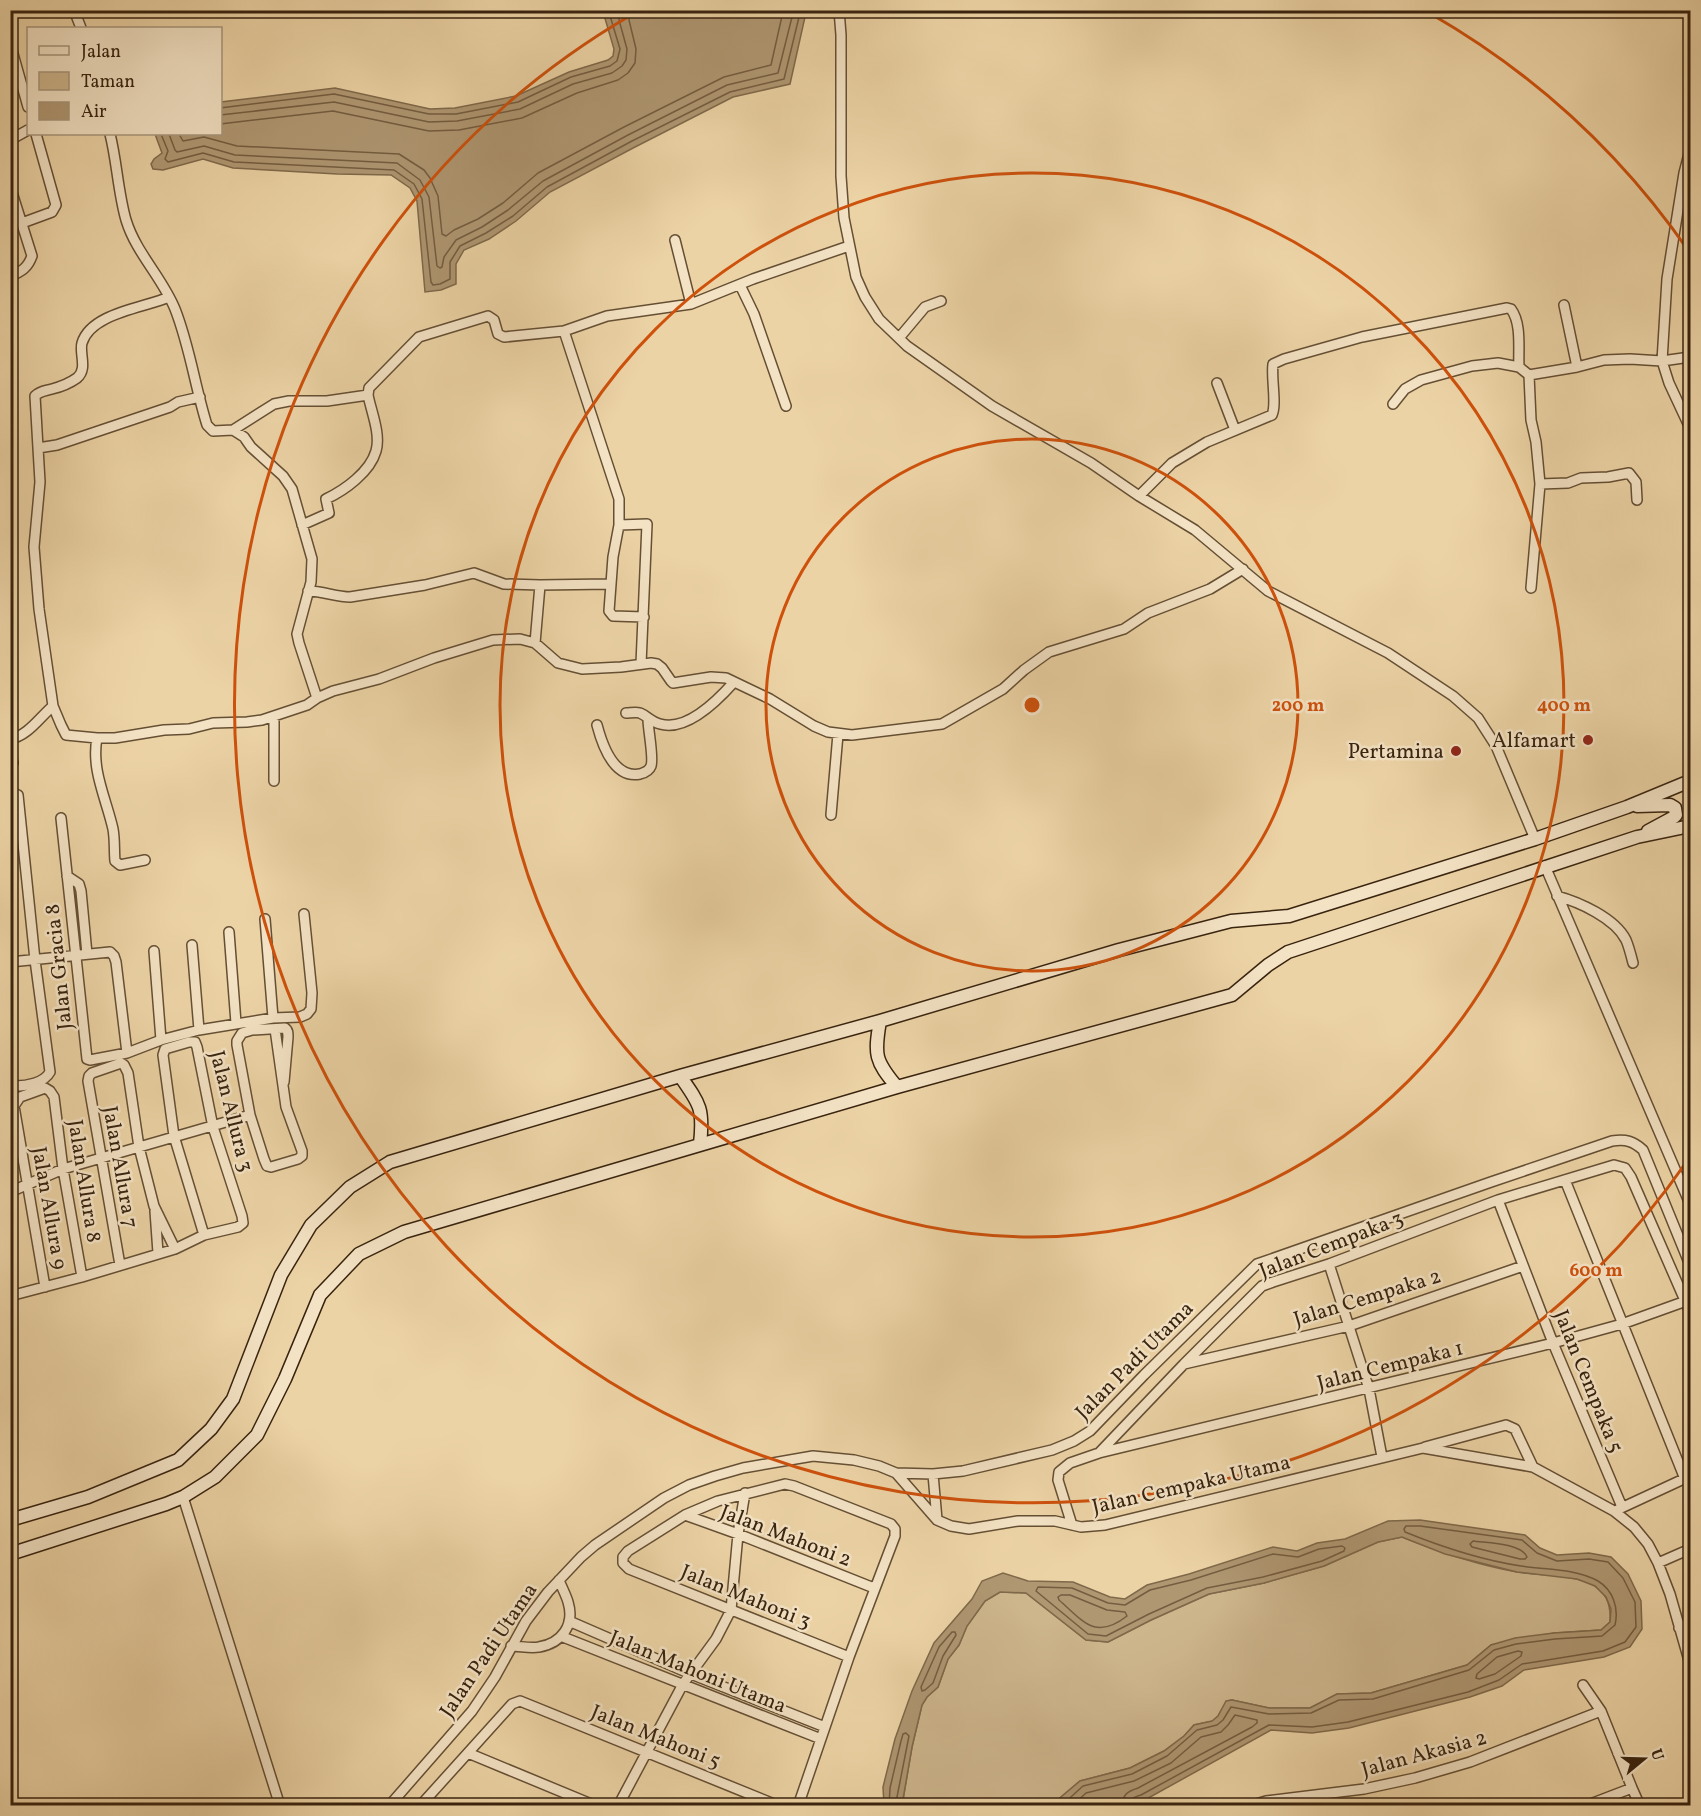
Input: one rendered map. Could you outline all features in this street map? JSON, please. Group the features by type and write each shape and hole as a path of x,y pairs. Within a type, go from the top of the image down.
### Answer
{"street":[{"path":"74,10 81,27"},
{"path":"839,10 841,176 844,218 856,277 879,319 907,346 992,406 1091,463 1195,530 1268,591 1406,664 1472,711 1496,746 1535,838"},
{"path":"10,43 27,102"},
{"path":"10,140 27,131"},
{"path":"22,223 52,213 56,205 36,135"},
{"path":"110,135 129,228 141,253 156,274 175,309 190,355 207,425 216,432 233,430 274,404 289,401 327,401 368,395"},
{"path":"1690,150 1684,173 1667,279 1662,361 1669,383 1690,428"},
{"path":"10,186 32,256 28,266 19,274 10,276"},
{"path":"675,240 691,303"},
{"path":"302,525 329,513 326,499 348,486 366,468 376,451 377,437 368,395 371,386 415,340 424,335 488,316 494,320 498,334 504,337 564,331 607,316 691,303 849,246"},
{"path":"740,285 754,314 786,406"},
{"path":"169,297 103,319 89,330 82,343 82,369 78,377 35,396 40,482 34,547 39,609 53,706 66,735 115,738 164,730 189,729 213,723 247,722 307,705 333,691 378,679 483,642 520,639 535,643 558,663 570,668 596,669 651,663 662,668 674,683 726,678 770,699 828,732 852,735 942,724 1003,689 1029,665 1049,652 1124,629 1148,613 1210,589 1243,569"},
{"path":"899,338 925,307 941,301"},
{"path":"1564,305 1576,367"},
{"path":"1139,496 1172,463 1207,442 1272,415 1275,407 1271,375 1273,364 1284,359 1362,338 1507,308 1512,309 1516,318 1519,367"},
{"path":"564,331 619,499 619,525 610,584 609,611 613,616 644,617"},
{"path":"1529,375 1604,360 1662,361 1690,357"},
{"path":"1393,404 1405,389 1421,380 1472,366 1498,363 1519,367 1529,375 1540,484 1531,588"},
{"path":"1217,383 1235,430"},
{"path":"38,448 57,445 170,407 178,402 200,397"},
{"path":"233,430 244,437 251,447 283,476 292,489 312,559 308,591 297,634 317,698"},
{"path":"1540,484 1568,483 1581,478 1608,477 1629,473 1636,482 1637,500"},
{"path":"619,525 647,524 641,664"},
{"path":"308,591 350,597 425,585 474,573 504,584 610,584"},
{"path":"535,643 540,585"},
{"path":"626,712 639,713 661,725 685,722 718,700 734,682"},
{"path":"10,739 21,735 53,706"},
{"path":"274,716 274,781"},
{"path":"597,725 601,741 615,764 624,771 635,774 648,771 651,766 648,719"},
{"path":"831,815 838,734"},
{"path":"97,738 94,751 96,765 113,829 115,861 120,865 145,860"},
{"path":"10,751 13,763 10,767"},
{"path":"10,1520 88,1497 178,1460 212,1429 233,1399 281,1275 311,1225 350,1187 390,1162 1119,950 1231,921 1289,916 1535,838 1627,807 1690,781"},
{"path":"10,1082 15,1086 20,1086 44,1080 48,1076 49,1069 14,793"},
{"path":"1627,807 1670,805 1676,811 1674,817 1636,837"},
{"name":"Jalan Gracia 8","path":"61,818 87,1059 127,1053"},
{"path":"10,1554 183,1497 215,1477 257,1435 285,1379 320,1295 359,1254 404,1232 897,1087 1232,995 1268,965 1288,952 1636,837 1690,826"},
{"path":"1545,866 1690,1204"},
{"name":"Jalan Gracia 8","path":"67,876 79,884 81,891 87,954"},
{"path":"1557,896 1584,905 1617,929 1626,940 1633,963"},
{"path":"10,962 107,952 114,956 127,1053 163,1044 199,1030 273,1018 300,1017 307,1014 311,1009 312,993 304,914"},
{"path":"266,920 273,1018"},
{"path":"229,932 236,1023"},
{"path":"192,945 199,1030"},
{"path":"10,1296 175,1249 204,1235 174,1136 163,1055 154,951"},
{"path":"880,1021 876,1044 877,1056 882,1069 897,1087"},
{"path":"285,1028 288,1031 284,1082 286,1107 302,1156 276,1166 267,1166 250,1115 237,1041 242,1033 252,1030 285,1028"},
{"name":"Jalan Allura 3","path":"163,1044 195,1042 213,1126 242,1216 243,1223 238,1227 204,1235"},
{"name":"Jalan Allura 7","path":"120,1265 100,1158 89,1076 121,1063 124,1065 128,1072 139,1148"},
{"path":"680,1076 697,1100 702,1121 700,1144"},
{"name":"Jalan Allura 8","path":"16,1101 20,1097 45,1088 54,1097 63,1168 82,1277"},
{"name":"Jalan Allura 9","path":"16,1101 14,1106 45,1287"},
{"path":"10,1192 63,1168 250,1115"},
{"name":"Jalan Padi Utama","path":"389,1806 472,1711 495,1677 536,1606 559,1580 581,1557 640,1514 690,1485 743,1468 813,1456 854,1460 896,1473 933,1474 963,1471 1052,1450 1090,1431 1257,1264 1612,1141 1625,1139 1635,1142 1643,1150 1690,1264"},
{"path":"139,1148 154,1206 158,1253"},
{"name":"Jalan Cempaka 3","path":"1072,1525 1058,1480 1059,1472 1070,1463 1099,1453 1262,1286 1329,1264 1498,1200 1614,1166 1625,1168 1631,1177 1686,1301"},
{"path":"1565,1180 1622,1324 1688,1478 1618,1509"},
{"name":"Jalan Cempaka 5","path":"1498,1200 1618,1509"},
{"path":"154,1206 175,1249"},
{"path":"1329,1264 1368,1389 1382,1456"},
{"name":"Jalan Cempaka 2","path":"1184,1364 1349,1326 1523,1266"},
{"path":"1686,1301 1690,1312"},
{"name":"Jalan Cempaka 1","path":"1099,1453 1553,1343 1622,1324 1686,1301"},
{"path":"1423,1448 1506,1425 1515,1429 1533,1467"},
{"path":"1423,1448 1533,1467 1618,1509 1648,1544 1658,1563 1670,1594 1690,1664"},
{"name":"Jalan Cempaka Utama","path":"937,1520 951,1526 969,1529 1018,1521 1055,1521 1082,1527 1105,1525 1382,1456 1423,1448"},
{"path":"896,1473 937,1520"},
{"path":"933,1474 937,1520"},
{"path":"685,1515 718,1501 784,1484 891,1524 895,1529 895,1536 849,1657 798,1806"},
{"path":"618,1806 683,1684 716,1639 731,1610 738,1534 745,1493"},
{"path":"183,1497 280,1806"},
{"name":"Jalan Mahoni 2","path":"685,1515 874,1588"},
{"name":"Jalan Mahoni 3","path":"685,1515 628,1551 623,1557 623,1563 629,1569 849,1657"},
{"path":"1658,1563 1690,1549"},
{"path":"511,1646 538,1647 563,1637 569,1622 569,1605 559,1580"},
{"name":"Jalan Mahoni Utama","path":"569,1622 691,1674 825,1726"},
{"path":"1679,1628 1690,1623"},
{"name":"Jalan Mahoni Utama","path":"563,1637 821,1739"},
{"path":"1583,1684 1601,1711 1640,1806"},
{"name":"Jalan Mahoni 5","path":"468,1753 512,1704 520,1701 779,1806"},
{"name":"Jalan Akasia 2","path":"1250,1806 1364,1789 1415,1778 1470,1762 1601,1711"},
{"path":"420,1806 468,1753 596,1806"},
{"path":"1585,1806 1632,1788"}],"green space":[{"path":"1402,1537 1488,1566 1517,1572 1568,1577 1587,1582 1599,1589 1606,1597 1610,1622 1601,1630 1554,1633 1491,1645 1467,1665 1371,1693 1337,1694 1310,1708 1269,1708 1232,1700 1227,1701 1213,1721 1194,1725 1164,1751 1130,1768 1080,1781 1055,1802 1055,1805 902,1806 922,1705 938,1687 948,1659 959,1645 967,1626 985,1601 1000,1592 1026,1593 1086,1640 1108,1642 1209,1594 1264,1583 1324,1566 1378,1542"}],"water":[{"path":"805,10 790,84 733,97 550,192 516,221 489,239 464,250 456,264 456,284 441,290 425,292 417,201 410,188 391,175 233,168 203,159 163,170 153,169 151,164 162,153 155,135 222,135 222,102 335,88 430,109 455,108 516,96 569,72 608,60 613,56 614,49 604,15 610,11"},
{"path":"1420,1520 1525,1535 1540,1548 1557,1555 1589,1553 1611,1557 1628,1574 1641,1601 1642,1629 1630,1647 1604,1657 1524,1670 1502,1686 1470,1697 1349,1728 1312,1733 1271,1730 1143,1801 1125,1805 1055,1805 1055,1802 1080,1781 1130,1768 1164,1751 1194,1725 1212,1721 1218,1716 1226,1701 1232,1700 1269,1708 1310,1708 1337,1694 1371,1693 1467,1665 1491,1645 1515,1638 1601,1630 1610,1622 1611,1609 1606,1597 1595,1586 1577,1579 1517,1572 1445,1554 1402,1537 1378,1542 1324,1566 1264,1583 1209,1594 1108,1642 1086,1640 1026,1593 1000,1592 985,1601 967,1626 959,1645 948,1659 938,1687 922,1705 902,1805 884,1805 883,1787 895,1739 912,1691 934,1643 972,1599 982,1581 1003,1573 1028,1581 1073,1582 1110,1597 1125,1599 1147,1585 1273,1547 1297,1551 1317,1543 1345,1539 1388,1521"}],"place":[{"name":"Alfamart","path":"1588,740"},
{"name":"Pertamina","path":"1456,751"}]}
